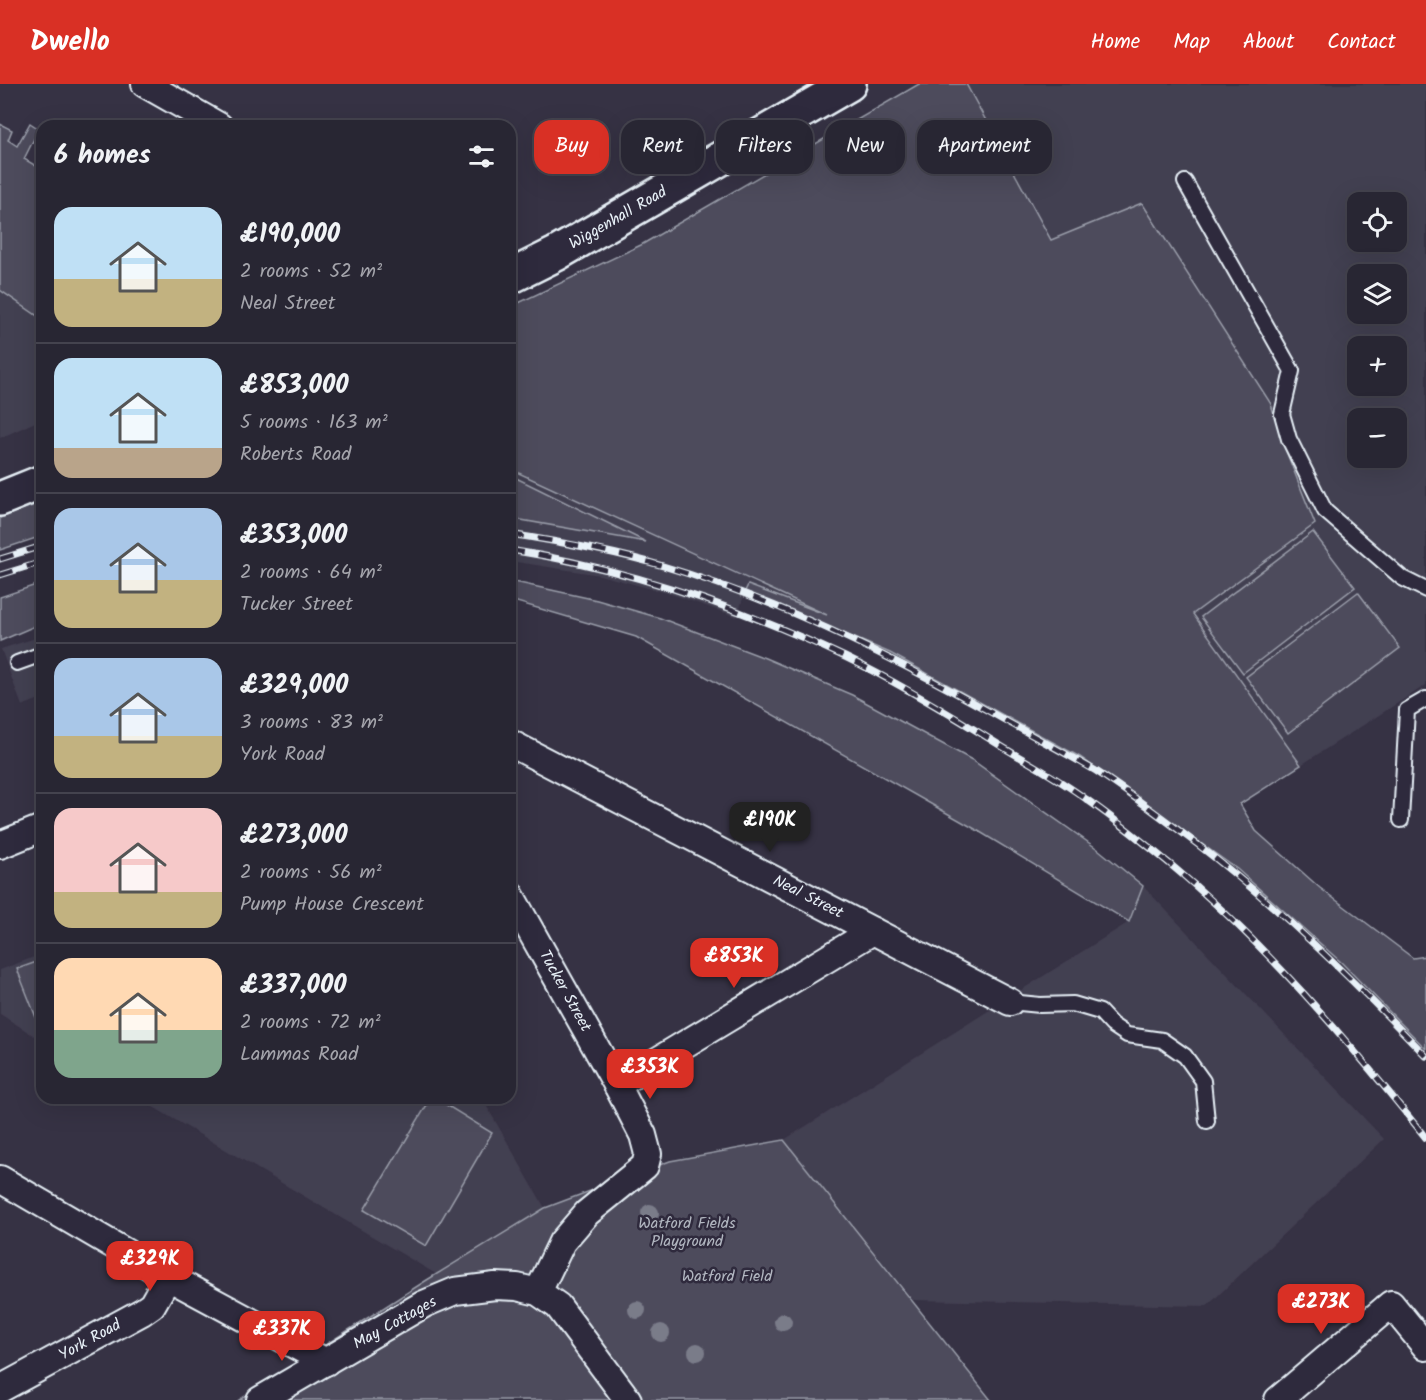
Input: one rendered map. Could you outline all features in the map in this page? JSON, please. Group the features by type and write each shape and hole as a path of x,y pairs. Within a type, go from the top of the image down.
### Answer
{"main road":[{"name":"Wiggenhall Road","path":"516,274 556,254 849,84"},
{"path":"0,499 36,484"}],"street":[{"path":"145,84 208,120"},
{"name":"Neal Street","path":"516,746 1010,1002"},
{"path":"0,845 36,830"},
{"name":"Tucker Street","path":"516,905 617,1085 643,1135 648,1154 645,1166 581,1220 562,1242 538,1292"},
{"path":"617,1085 873,931"},
{"path":"0,1179 168,1277 326,1362"},
{"name":"York Road","path":"0,1389 142,1312 152,1305 168,1277"},
{"name":"May Cottages","path":"260,1400 424,1304 455,1291 495,1286 517,1287 538,1292"},
{"path":"538,1292 558,1306 628,1400"},
{"path":"1278,1400 1391,1304 1426,1347"}],"lane":[{"path":"1185,182 1292,371 1282,414 1289,439 1325,511 1402,578 1426,590"},
{"path":"17,663 36,656"},
{"path":"1401,820 1407,710 1426,699"},
{"path":"1010,1002 1040,1005 1073,1004 1100,1012 1112,1025 1127,1035 1162,1041 1185,1056 1203,1081 1208,1121"}],"shaded area":[{"path":"919,84 1426,84 1426,685 1240,804 747,586 737,617 674,595 600,575 516,562 516,519 643,541 516,478 516,304 641,245 764,174 813,174 813,145 825,138 825,174 905,174 905,120 857,120"},
{"path":"0,290 36,315 36,422 0,438"},
{"path":"36,638 36,700 22,706 1,649"},
{"path":"1143,886 1384,1139 1207,1306 913,1300 784,1140 1129,922"},
{"path":"36,956 36,1037 0,1014 0,970"},
{"path":"148,1104 485,1104 545,1208 436,1274"}],"green space":[{"path":"919,84 966,84 986,120 917,120 917,174 1015,174 1051,240 1142,203 1271,404 1284,446 1315,524 1193,614 1301,765 1240,804 1256,831 1320,888 1413,958 1426,956 1426,1049 1342,963 1237,869 1080,757 890,653 745,591 748,585 827,615 516,472 516,304 641,245 764,174 813,174 813,145 825,138 825,174 905,174 905,120 857,120"},
{"path":"30,123 36,127 36,135 24,159 36,166 36,315 0,290 0,124 12,130 8,140 17,146"},
{"path":"516,478 646,542 516,519"},
{"path":"36,504 36,538 0,550 0,518"},
{"path":"1313,532 1355,587 1243,673 1201,617"},
{"path":"516,582 597,600 660,618 765,658 852,695 972,760 1099,850 1143,886 1129,922 975,829 636,637 516,602"},
{"path":"36,585 36,626 0,641 0,597"},
{"path":"1358,592 1400,648 1288,733 1246,677"},
{"path":"36,962 36,1017 17,969"},
{"path":"427,1104 445,1104 492,1133 426,1246 364,1210"},
{"name":"Watford Field","path":"784,1140 991,1400 239,1400 545,1208 670,1161"}],"railway":[{"path":"516,535 587,547 644,561 748,595 873,650 953,691 1083,764 1109,779 1160,816 1257,893 1344,973 1426,1056"},
{"path":"0,559 36,548"},
{"path":"516,551 596,567 639,579 723,606 805,639 905,688 1065,785 1170,864 1240,927 1336,1030 1426,1138"},
{"path":"0,575 36,564"}],"park label":[{"name":"Watford Fields Playground","path":"687,1232"}]}
